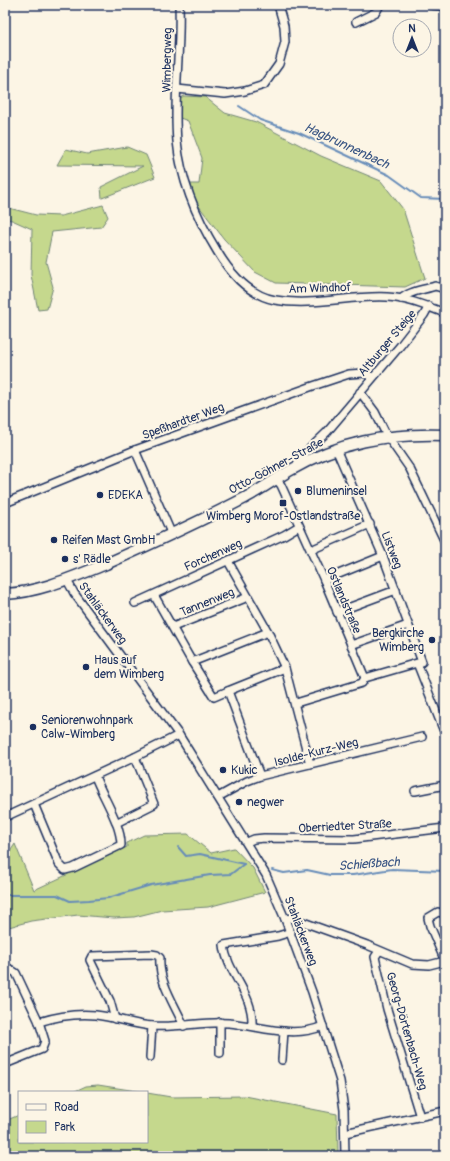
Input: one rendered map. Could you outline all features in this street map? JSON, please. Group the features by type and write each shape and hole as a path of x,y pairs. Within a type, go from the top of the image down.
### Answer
{"street":[{"name":"Wimbergweg","path":"179,5 176,116 177,141 188,194 202,227 220,256 243,284"},
{"path":"177,89 225,94 245,91 264,85 279,64 285,42 284,26 278,5"},
{"path":"356,22 376,12 380,5"},
{"path":"431,5 445,6"},
{"name":"Am Windhof","path":"243,284 263,296 274,300 287,301 373,297 401,299 429,306 445,313"},
{"name":"Am Windhof","path":"401,299 407,293 422,291 435,286 445,289"},
{"name":"Altburger Steige","path":"300,465 298,460 327,432 414,328 429,306"},
{"name":"Speßhardter Weg","path":"5,503 135,450 349,374 364,373 372,377"},
{"name":"Altburger Steige","path":"360,392 375,412 387,436 410,469 445,542"},
{"name":"Otto-Göhner-Straße","path":"5,594 40,588 67,580 172,535 246,497 300,465 336,449 387,436 415,434 445,435"},
{"name":"Listweg","path":"336,449 383,556 422,662"},
{"path":"135,450 172,535"},
{"name":"Ostlandstraße","path":"276,479 281,485 311,550 365,678"},
{"path":"311,550 370,524"},
{"name":"Forchenweg","path":"135,603 228,561 299,526"},
{"path":"324,580 383,556"},
{"path":"228,561 268,632 285,668 296,703 310,764"},
{"name":"Stahläckerweg","path":"67,580 74,593 179,735 247,842 266,876 291,932 340,1081 345,1133 345,1156"},
{"path":"337,612 396,590"},
{"path":"154,595 192,662 215,698 228,691 285,668"},
{"name":"Tannenweg","path":"173,627 248,597"},
{"path":"351,645 408,625"},
{"path":"192,662 268,632"},
{"path":"296,703 362,683 365,678 417,663 445,734"},
{"path":"228,691 260,776"},
{"path":"5,817 135,758 179,735"},
{"name":"Isolde-Kurz-Weg","path":"218,796 246,781 260,776 422,737"},
{"path":"116,823 154,804 135,758"},
{"path":"34,804 60,864 65,870 73,868 121,844 116,823 95,776"},
{"path":"415,791 445,785"},
{"name":"Oberriedter Straße","path":"247,842 254,839 264,838 354,839 445,828"},
{"path":"285,919 292,918 412,964 429,965 445,962 428,918 438,912 445,914"},
{"path":"252,1026 253,1014 244,989 225,954 224,945 278,936 291,932"},
{"name":"Georg-Dörtenbach-Weg","path":"379,951 375,957 383,994 420,1116"},
{"path":"115,1019 110,1001 90,960 92,956 151,954 157,955 160,958 159,967 163,979 184,1026"},
{"path":"5,966 16,973 45,1041 42,1049 5,1064"},
{"path":"38,1022 61,1016 78,1015 115,1019 152,1026 184,1026 220,1022 284,1031 313,1030 323,1026"},
{"path":"220,1022 220,1053"},
{"path":"150,1057 152,1026"},
{"path":"282,1060 284,1031"},
{"path":"345,1133 445,1111"}],"green space":[{"path":"183,96 205,97 225,113 256,122 321,156 381,181 403,209 425,278 405,287 276,283 255,272 224,239 195,201 189,184 199,184 202,158 188,121 180,118 179,101"},
{"path":"127,147 146,155 155,177 102,198 101,187 143,166 57,165 66,149 87,154"},
{"path":"103,205 108,217 101,227 52,232 46,262 53,287 47,309 38,310 31,275 32,229 12,220 5,219 5,207 36,215 61,216"},
{"path":"188,834 211,853 234,848 253,868 265,892 208,907 162,910 134,917 114,918 78,915 31,921 5,928 5,859 15,844 34,890 127,847 127,843 144,835"},
{"path":"98,1085 137,1091 75,1091 86,1086"},
{"path":"148,1093 171,1097 245,1096 337,1114 338,1151 341,1156 5,1156 5,1121 18,1115 18,1143 148,1143"}],"waterway":[{"name":"Hagbrunnenbach","path":"239,106 260,120 299,133 389,175 421,198 445,199"},
{"path":"178,847 186,856 200,854 244,864"},
{"path":"5,895 57,895 70,901 108,898 151,885 210,875 231,874 244,864"},
{"name":"Schießbach","path":"272,870 284,873 307,870 330,875 353,875 392,869 445,871"}],"place":[{"name":"Blumeninsel","path":"298,491"},
{"name":"EDEKA","path":"100,495"},
{"name":"Wimberg Morof-Ostlandstraße","path":"283,503"},
{"name":"Reifen Mast GmbH","path":"54,540"},
{"name":"s' Rädle","path":"65,559"},
{"name":"Bergkirche Wimberg","path":"432,640"},
{"name":"Haus auf dem Wimberg","path":"86,667"},
{"name":"Seniorenwohnpark Calw-Wimberg","path":"33,727"},
{"name":"Kukic","path":"223,770"},
{"name":"negwer","path":"239,802"}]}
